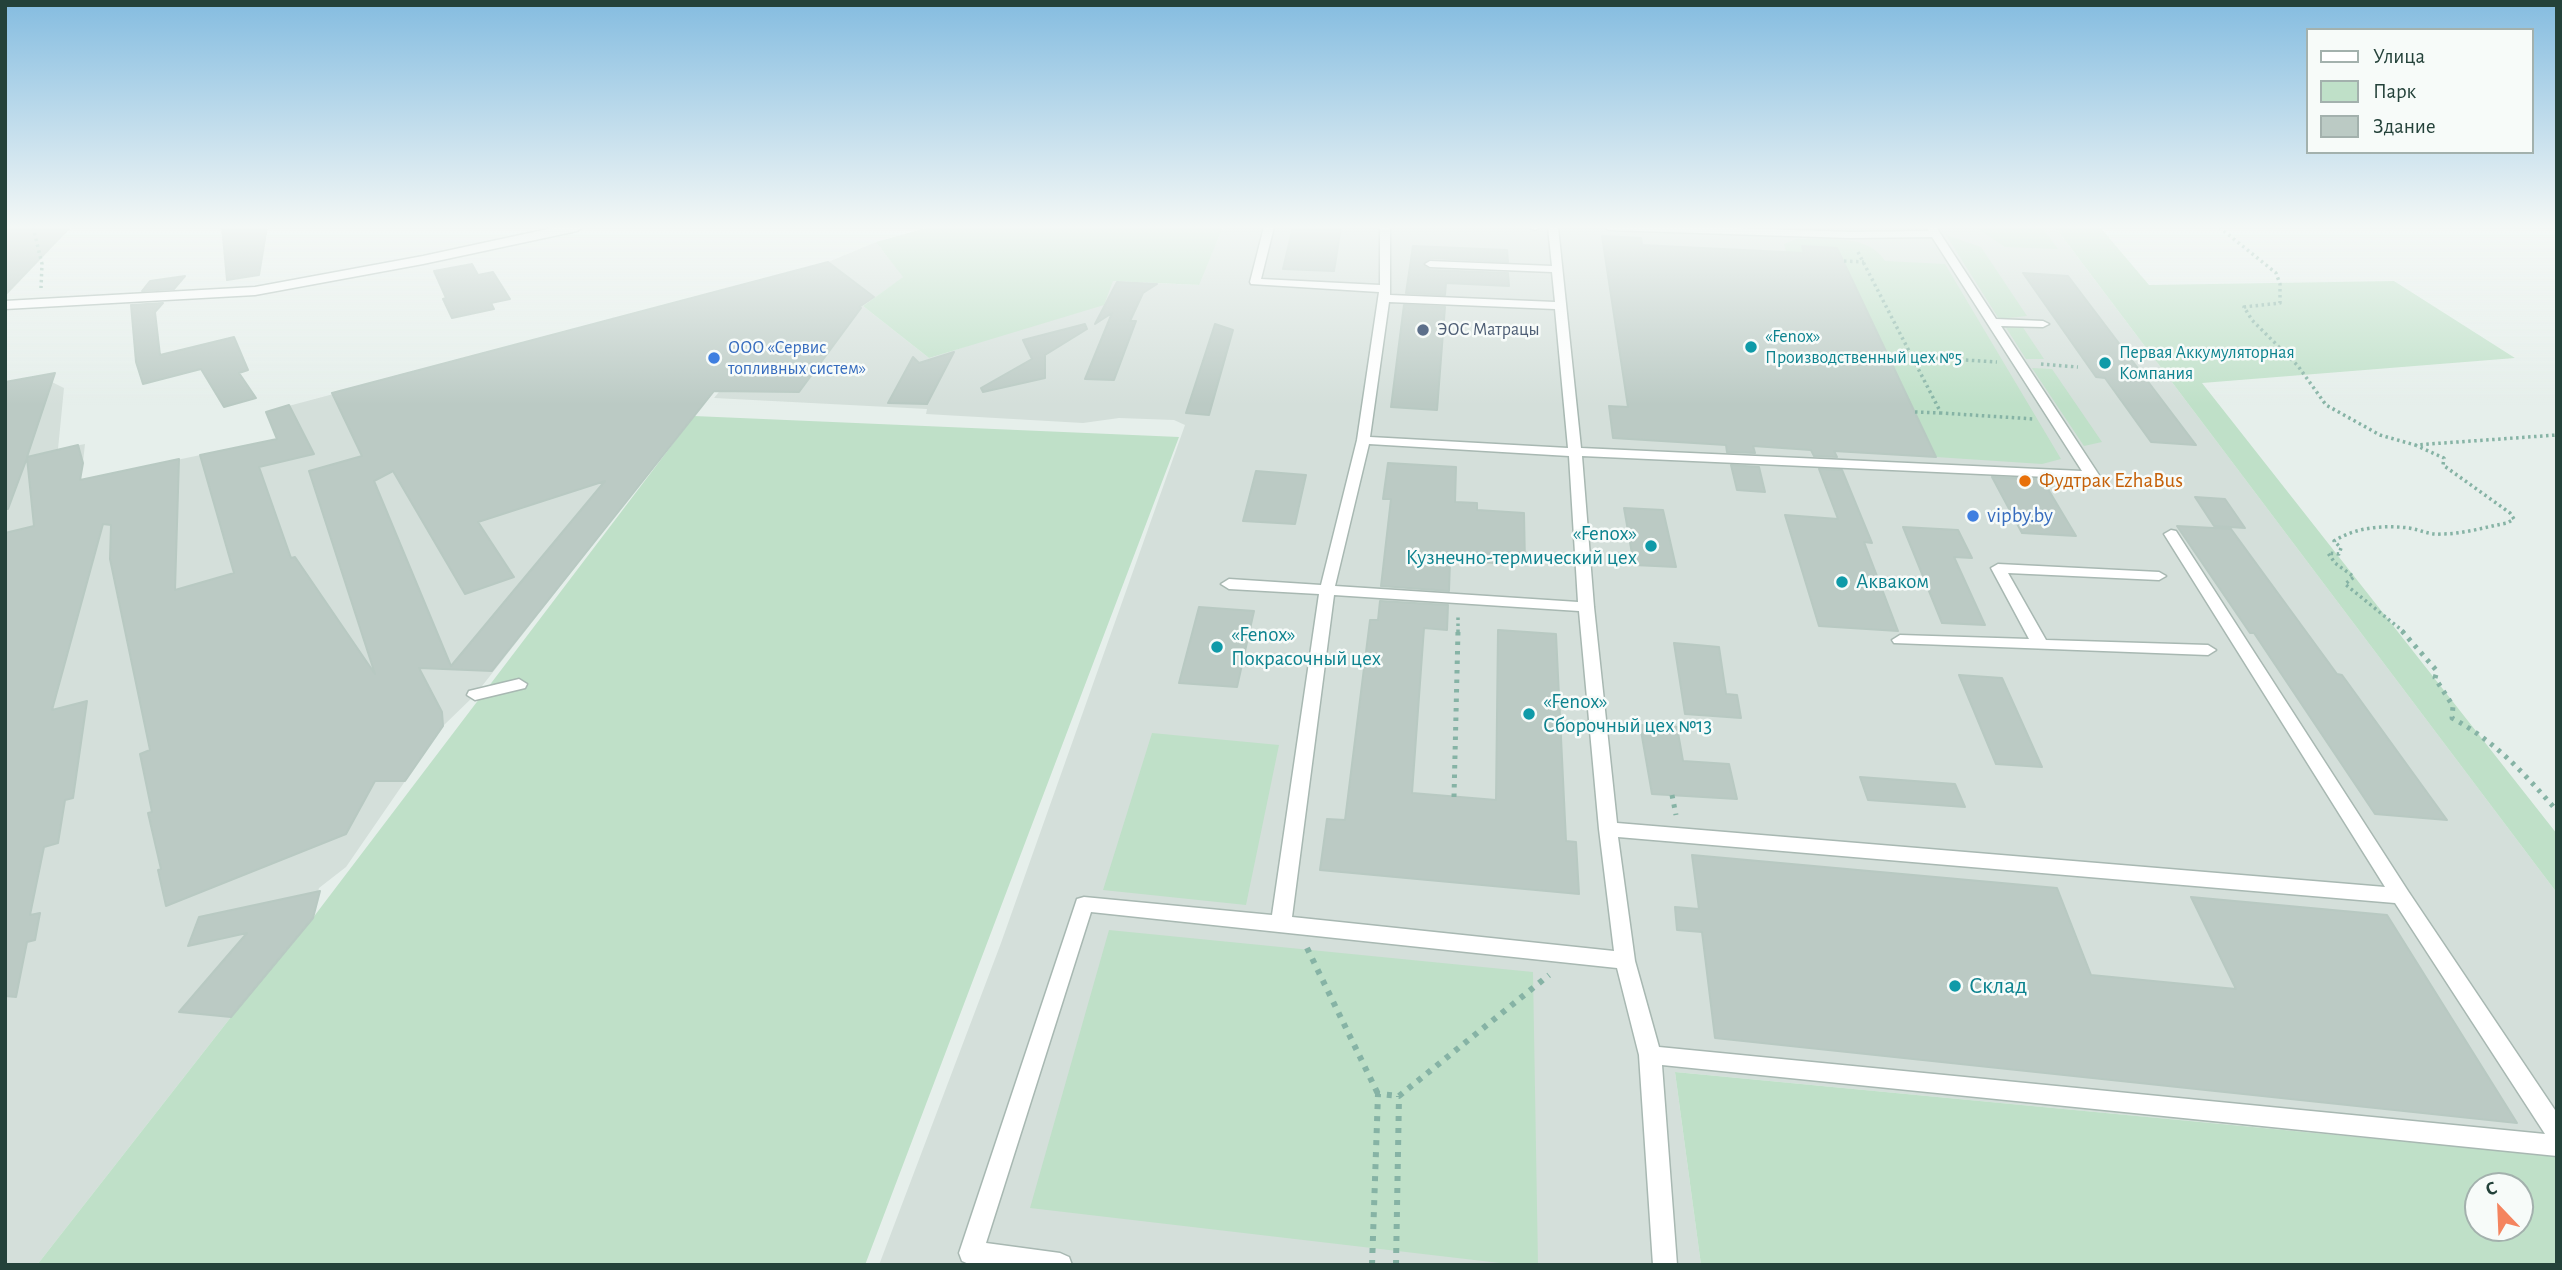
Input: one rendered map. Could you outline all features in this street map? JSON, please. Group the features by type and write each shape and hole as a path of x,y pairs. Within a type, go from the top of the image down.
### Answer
{"street":[{"path":"5,304 255,292 285,286"}],"lane":[{"path":"1305,286 1560,306"},
{"path":"1289,925 1327,590 1363,440 1384,286"},
{"path":"1558,286 1608,829 1625,961 1650,1055 1665,1265"},
{"path":"1363,440 2092,475 1968,286"},
{"path":"1992,322 2043,324"},
{"path":"2171,534 2401,896 2557,1133"},
{"path":"2040,645 1998,568 2159,576"},
{"path":"1229,584 1586,607"},
{"path":"1900,640 2208,650"},
{"path":"475,695 519,684"},
{"path":"1608,829 2401,896"},
{"path":"1060,1265 969,1259 1084,904 1625,961"},
{"path":"1650,1055 2557,1146"}],"path":[{"path":"38,303 40,286"},
{"path":"1876,286 1941,413"},
{"path":"2280,286 2280,303 2244,307 2252,320 2298,366 2326,405 2380,435 2440,455 2444,458 2443,465 2454,477 2469,484 2510,513 2514,519 2507,523 2443,534 2388,528 2344,533 2334,541 2341,548 2339,554 2328,553 2335,563 2354,578 2345,584 2396,624 2431,661 2437,671 2435,678 2453,706 2452,718 2483,734 2495,749 2518,765 2557,811"},
{"path":"1888,355 2078,367"},
{"path":"1915,412 2056,420"},
{"path":"2415,445 2557,436"},
{"path":"1454,797 1459,599"},
{"path":"1289,925 1378,1094 1372,1265"},
{"path":"1378,1094 1399,1096 1575,954"},
{"path":"1396,1265 1399,1096"}],"shaded area":[{"path":"737,286 891,286 863,306 929,358 964,347 1101,286 2100,286 2557,893 2557,1156 1675,1072 1701,1265 879,1265 1001,943 1185,425 1174,420 1119,418 1083,423 926,414 927,409 714,398 773,325 773,307 694,416 475,695 443,726 346,867 319,888 312,919 231,1017 37,1265 5,1265 5,382 55,373 52,382 64,388 58,449 85,444 81,480 277,439 266,412"}],"green space":[{"path":"890,286 1111,286 1104,305 929,358 863,306"},
{"path":"1855,286 1958,286 2061,459 2042,464 1936,457"},
{"path":"1978,286 2007,286 2027,316 1999,319"},
{"path":"2100,286 2402,286 2515,358 2202,383 2557,834 2557,893"},
{"path":"2005,326 2022,326 2044,359 2026,359"},
{"path":"2032,368 2052,369 2102,442 2084,446"},
{"path":"694,416 1179,437 865,1265 37,1265 231,1017 312,919"},
{"path":"1152,733 1279,745 1246,905 1103,890"},
{"path":"1109,930 1533,972 1538,1265 1517,1265 1030,1208"},
{"path":"1675,1072 2557,1156 2557,1265 1701,1265"}],"building":[{"path":"5,286 13,286 5,295"},
{"path":"146,286 176,286 174,289 142,291"},
{"path":"441,286 502,286 510,299 491,303 494,309 452,318 443,299 446,298"},
{"path":"736,286 860,286 874,297 859,307 861,308 799,392 714,391 492,671 419,668 442,712 443,726 405,781 375,781 346,834 166,906 140,754 150,750 110,559 111,525 103,524 52,710 87,701 73,798 65,800 58,843 44,847 30,915 40,913 35,940 27,942 16,997 5,996 5,533 34,526 27,458 8,509 5,509 5,382 55,373 27,457 78,445 83,463 80,480 179,459 175,590 234,573 200,455 277,439 266,412 289,405 314,454 259,467 291,558 295,557 375,674 309,471 362,456 332,393","holes":["393,471 465,594 514,577 478,522 605,481 451,666 374,481"]},
{"path":"1115,286 1153,286 1143,293 1130,321 1136,321 1114,380 1085,379 1112,313 1095,324"},
{"path":"1407,286 1446,286 1445,295 1406,293"},
{"name":"«Fenox» Производственный цех №5","path":"1610,286 1855,286 1936,457 1834,451 1837,457 1814,456 1811,450 1753,446 1755,453 1727,452 1726,445 1613,438 1609,406 1628,407"},
{"name":"Первая Аккумуляторная Компания","path":"2032,286 2076,286 2196,445 2151,442 2105,378 2096,377"},
{"path":"163,303 155,312 160,355 234,337 248,370 239,373 256,398 224,407 201,369 143,384 136,362 131,305"},
{"path":"1404,305 1445,307 1437,410 1391,407"},
{"path":"1085,324 1087,329 1045,355 1045,378 983,392 981,388 1032,359 1023,340"},
{"path":"1215,324 1233,330 1209,415 1186,413"},
{"path":"954,352 927,404 888,403 913,357 919,363"},
{"path":"1388,463 1456,467 1455,502 1477,503 1477,510 1524,513 1525,565 1450,560 1449,591 1381,586 1391,499 1383,499"},
{"path":"1731,465 1759,467 1765,492 1737,490"},
{"name":"Акваком","path":"1819,469 1842,470 1872,543 1864,542 1898,631 1819,626 1785,515 1838,519"},
{"path":"1256,471 1306,475 1295,524 1243,521"},
{"path":"1992,477 2042,479 2076,536 2022,533"},
{"path":"2195,497 2225,499 2245,528 2214,526"},
{"name":"«Fenox» Кузнечно-термический цех","path":"1624,508 1663,510 1676,567 1634,565"},
{"path":"2177,526 2231,529 2337,674 2342,675 2447,820 2375,814 2254,633 2250,633"},
{"path":"1903,527 1958,530 1972,558 1954,557 1985,625 1942,623"},
{"name":"«Fenox» Сборочный цех №13","path":"1380,601 1448,605 1447,630 1424,628 1412,793 1496,800 1498,630 1556,634 1566,841 1576,842 1579,894 1320,870 1327,819 1345,820 1370,620 1378,620"},
{"name":"«Fenox» Покрасочный цех","path":"1199,607 1254,611 1237,687 1179,683"},
{"path":"1674,643 1719,647 1726,694 1737,695 1741,718 1685,714"},
{"path":"1959,675 2002,678 2042,767 1996,764"},
{"path":"1640,725 1677,727 1683,761 1729,764 1737,799 1652,794"},
{"path":"1860,777 1955,784 1965,807 1868,800"},
{"name":"Склад","path":"1692,855 2057,888 2091,975 2236,989 2191,897 2387,915 2517,1123 1715,1038 1702,932 1677,930 1675,907 1699,909"},
{"path":"320,891 313,918 231,1017 179,1012 247,933 188,946 199,917"}],"place":[{"name":"ЭОС Матрацы","path":"1423,330"},
{"name":"«Fenox» Производственный цех №5","path":"1751,347"},
{"name":"ООО «Сервис топливных систем»","path":"714,358"},
{"name":"Первая Аккумуляторная Компания","path":"2105,363"},
{"name":"Фудтрак EzhaBus","path":"2025,481"},
{"name":"vipby.by","path":"1973,516"},
{"name":"«Fenox» Кузнечно-термический цех","path":"1651,546"},
{"name":"Акваком","path":"1842,582"},
{"name":"«Fenox» Покрасочный цех","path":"1217,647"},
{"name":"«Fenox» Сборочный цех №13","path":"1529,714"},
{"name":"Склад","path":"1955,986"}]}
